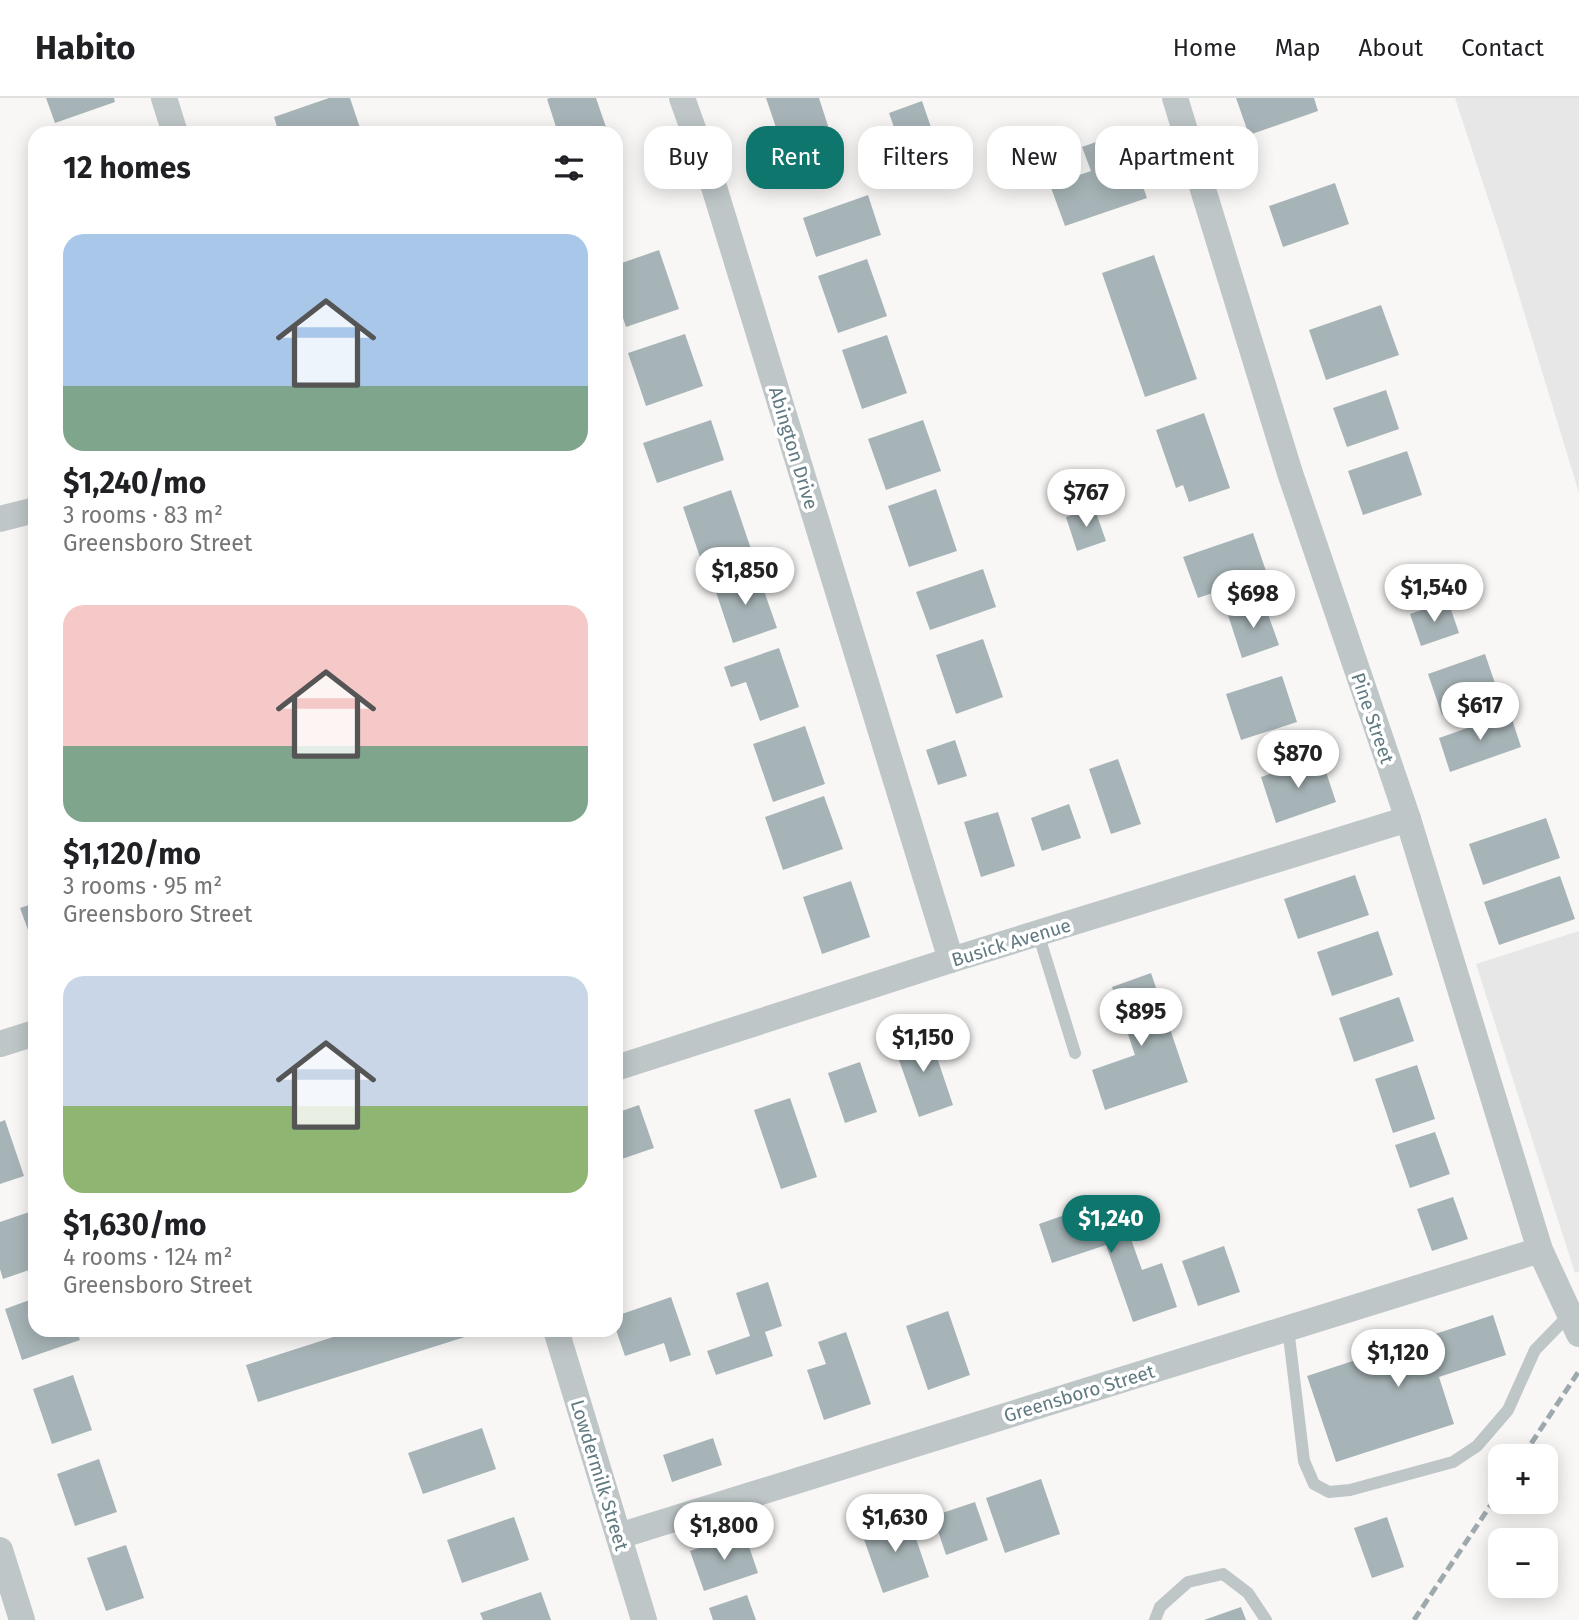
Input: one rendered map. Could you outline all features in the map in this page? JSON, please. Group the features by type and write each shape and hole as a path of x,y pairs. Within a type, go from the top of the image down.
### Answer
{"street":[{"path":"164,98 173,126"},
{"name":"Abington Drive","path":"682,98 714,187 951,960"},
{"name":"Pine Street","path":"1175,98 1290,473 1408,819 1540,1250 1574,1324"},
{"path":"0,519 28,512"},
{"name":"Busick Avenue","path":"623,1066 951,960 1408,819"},
{"path":"0,1044 28,1035"},
{"name":"Greensboro Street","path":"619,1536 1540,1250"},
{"name":"Lowdermilk Street","path":"558,1337 644,1620"},
{"path":"0,1550 22,1620"}],"lane":[{"path":"1038,933 1075,1052"},
{"path":"1288,1328 1304,1461 1314,1484 1329,1492 1350,1490 1453,1462 1477,1446 1508,1410 1535,1350 1574,1324"},
{"path":"1155,1620 1160,1607 1188,1582 1223,1574 1248,1593 1266,1620"}],"shaded area":[{"path":"1455,98 1579,98 1579,493 1506,253"},
{"path":"1579,931 1579,1271 1575,1273 1476,964"}],"building":[{"path":"46,98 114,98 115,102 55,123"},
{"path":"329,98 350,98 359,126 277,126 274,117"},
{"path":"596,98 606,126 556,126 547,99"},
{"path":"766,98 819,98 828,126 776,126"},
{"path":"1236,98 1314,98 1318,111 1258,132 1258,126 1246,126"},
{"path":"922,101 931,126 894,126 889,113"},
{"path":"1095,142 1095,189 1144,189 1147,198 1065,226 1051,189 1081,189 1081,174 1091,171 1082,147"},
{"path":"1335,183 1349,224 1283,247 1269,206"},
{"path":"868,195 881,235 816,257 803,218"},
{"path":"659,250 679,309 626,327 623,318 623,263"},
{"path":"1154,255 1197,379 1145,397 1102,273"},
{"path":"867,259 887,316 838,333 818,276"},
{"path":"1381,305 1399,355 1326,380 1309,330"},
{"path":"685,334 703,386 646,406 628,353"},
{"path":"887,335 907,393 862,409 842,350"},
{"path":"1386,390 1399,429 1347,447 1333,408"},
{"path":"1204,413 1230,488 1189,502 1183,485 1176,488 1156,430"},
{"path":"711,420 724,460 657,483 643,443"},
{"path":"923,420 941,471 886,490 868,439"},
{"path":"1407,451 1422,495 1363,515 1348,471"},
{"path":"936,489 957,551 909,567 888,506"},
{"path":"731,490 751,549 703,566 683,507"},
{"path":"1094,507 1106,541 1077,551 1066,517"},
{"path":"1253,533 1267,574 1198,598 1183,557"},
{"path":"983,569 996,607 930,630 916,592"},
{"path":"757,571 777,628 733,643 714,586"},
{"path":"1448,601 1459,633 1421,646 1410,614"},
{"path":"1264,603 1279,645 1242,658 1228,615"},
{"path":"983,639 1003,697 956,714 936,655"},
{"path":"779,648 799,707 760,721 746,682 731,687 724,667"},
{"path":"1485,654 1499,695 1442,715 1428,674"},
{"path":"1282,676 1297,722 1241,740 1226,694"},
{"path":"1510,713 1521,747 1450,772 1439,738"},
{"path":"805,726 825,784 773,802 753,744"},
{"path":"955,740 967,776 938,785 926,750"},
{"path":"1321,757 1336,802 1276,823 1261,777"},
{"path":"1118,759 1141,824 1111,834 1089,769"},
{"path":"824,796 843,849 783,870 765,817"},
{"path":"1069,804 1081,838 1042,851 1031,818"},
{"path":"998,812 1015,866 981,877 964,822"},
{"path":"1546,818 1560,858 1483,885 1469,844"},
{"path":"1355,875 1369,915 1298,939 1284,899"},
{"path":"1560,876 1575,919 1499,945 1484,902"},
{"path":"851,881 870,937 822,954 803,897"},
{"path":"28,905 28,930 20,908"},
{"path":"1378,931 1393,975 1332,996 1317,952"},
{"path":"1151,973 1188,1082 1105,1110 1092,1070 1135,1055 1112,987"},
{"path":"1399,997 1414,1041 1354,1062 1339,1018"},
{"path":"928,1031 953,1105 919,1117 893,1043"},
{"path":"860,1062 877,1112 845,1123 828,1073"},
{"path":"1417,1065 1435,1119 1393,1133 1375,1079"},
{"path":"790,1098 817,1177 781,1189 754,1110"},
{"path":"639,1105 654,1148 623,1159 623,1111"},
{"path":"5,1120 24,1176 0,1184 0,1122"},
{"path":"1435,1132 1450,1174 1410,1188 1395,1145"},
{"path":"1116,1197 1142,1270 1162,1263 1177,1307 1133,1322 1106,1245 1052,1263 1039,1224"},
{"path":"1453,1197 1468,1239 1432,1251 1417,1209"},
{"path":"28,1212 28,1270 3,1279 0,1269 0,1222"},
{"path":"1224,1246 1240,1292 1198,1306 1182,1261"},
{"path":"768,1282 782,1326 765,1332 773,1356 716,1375 707,1351 750,1336 736,1293"},
{"path":"671,1297 691,1355 670,1362 664,1343 625,1356 618,1337 623,1337 623,1314"},
{"path":"28,1301 28,1337 79,1337 80,1340 22,1360 5,1309"},
{"path":"948,1311 970,1375 928,1390 906,1326"},
{"path":"1493,1315 1506,1355 1439,1377 1454,1424 1336,1462 1307,1376"},
{"path":"846,1332 871,1404 824,1420 807,1370 826,1364 818,1342"},
{"path":"333,1337 465,1337 258,1402 246,1365"},
{"path":"73,1375 92,1430 52,1444 33,1389"},
{"path":"482,1428 496,1469 423,1494 408,1453"},
{"path":"713,1438 722,1465 672,1482 663,1455"},
{"path":"99,1459 117,1512 75,1526 57,1474"},
{"path":"1041,1479 1060,1534 1005,1553 986,1498"},
{"path":"975,1502 988,1540 946,1555 933,1516"},
{"path":"908,1515 929,1577 883,1593 861,1531"},
{"path":"514,1517 529,1560 462,1583 447,1540"},
{"path":"1387,1517 1404,1567 1372,1578 1354,1528"},
{"path":"744,1532 758,1573 704,1591 690,1551"},
{"path":"126,1545 144,1598 106,1611 87,1558"},
{"path":"541,1592 551,1620 483,1620 480,1613"},
{"path":"747,1595 756,1620 713,1620 709,1608"},
{"path":"1241,1607 1246,1620 1204,1620"}],"railway":[{"path":"1531,1444 1579,1371"},
{"path":"1414,1620 1488,1509"}]}
